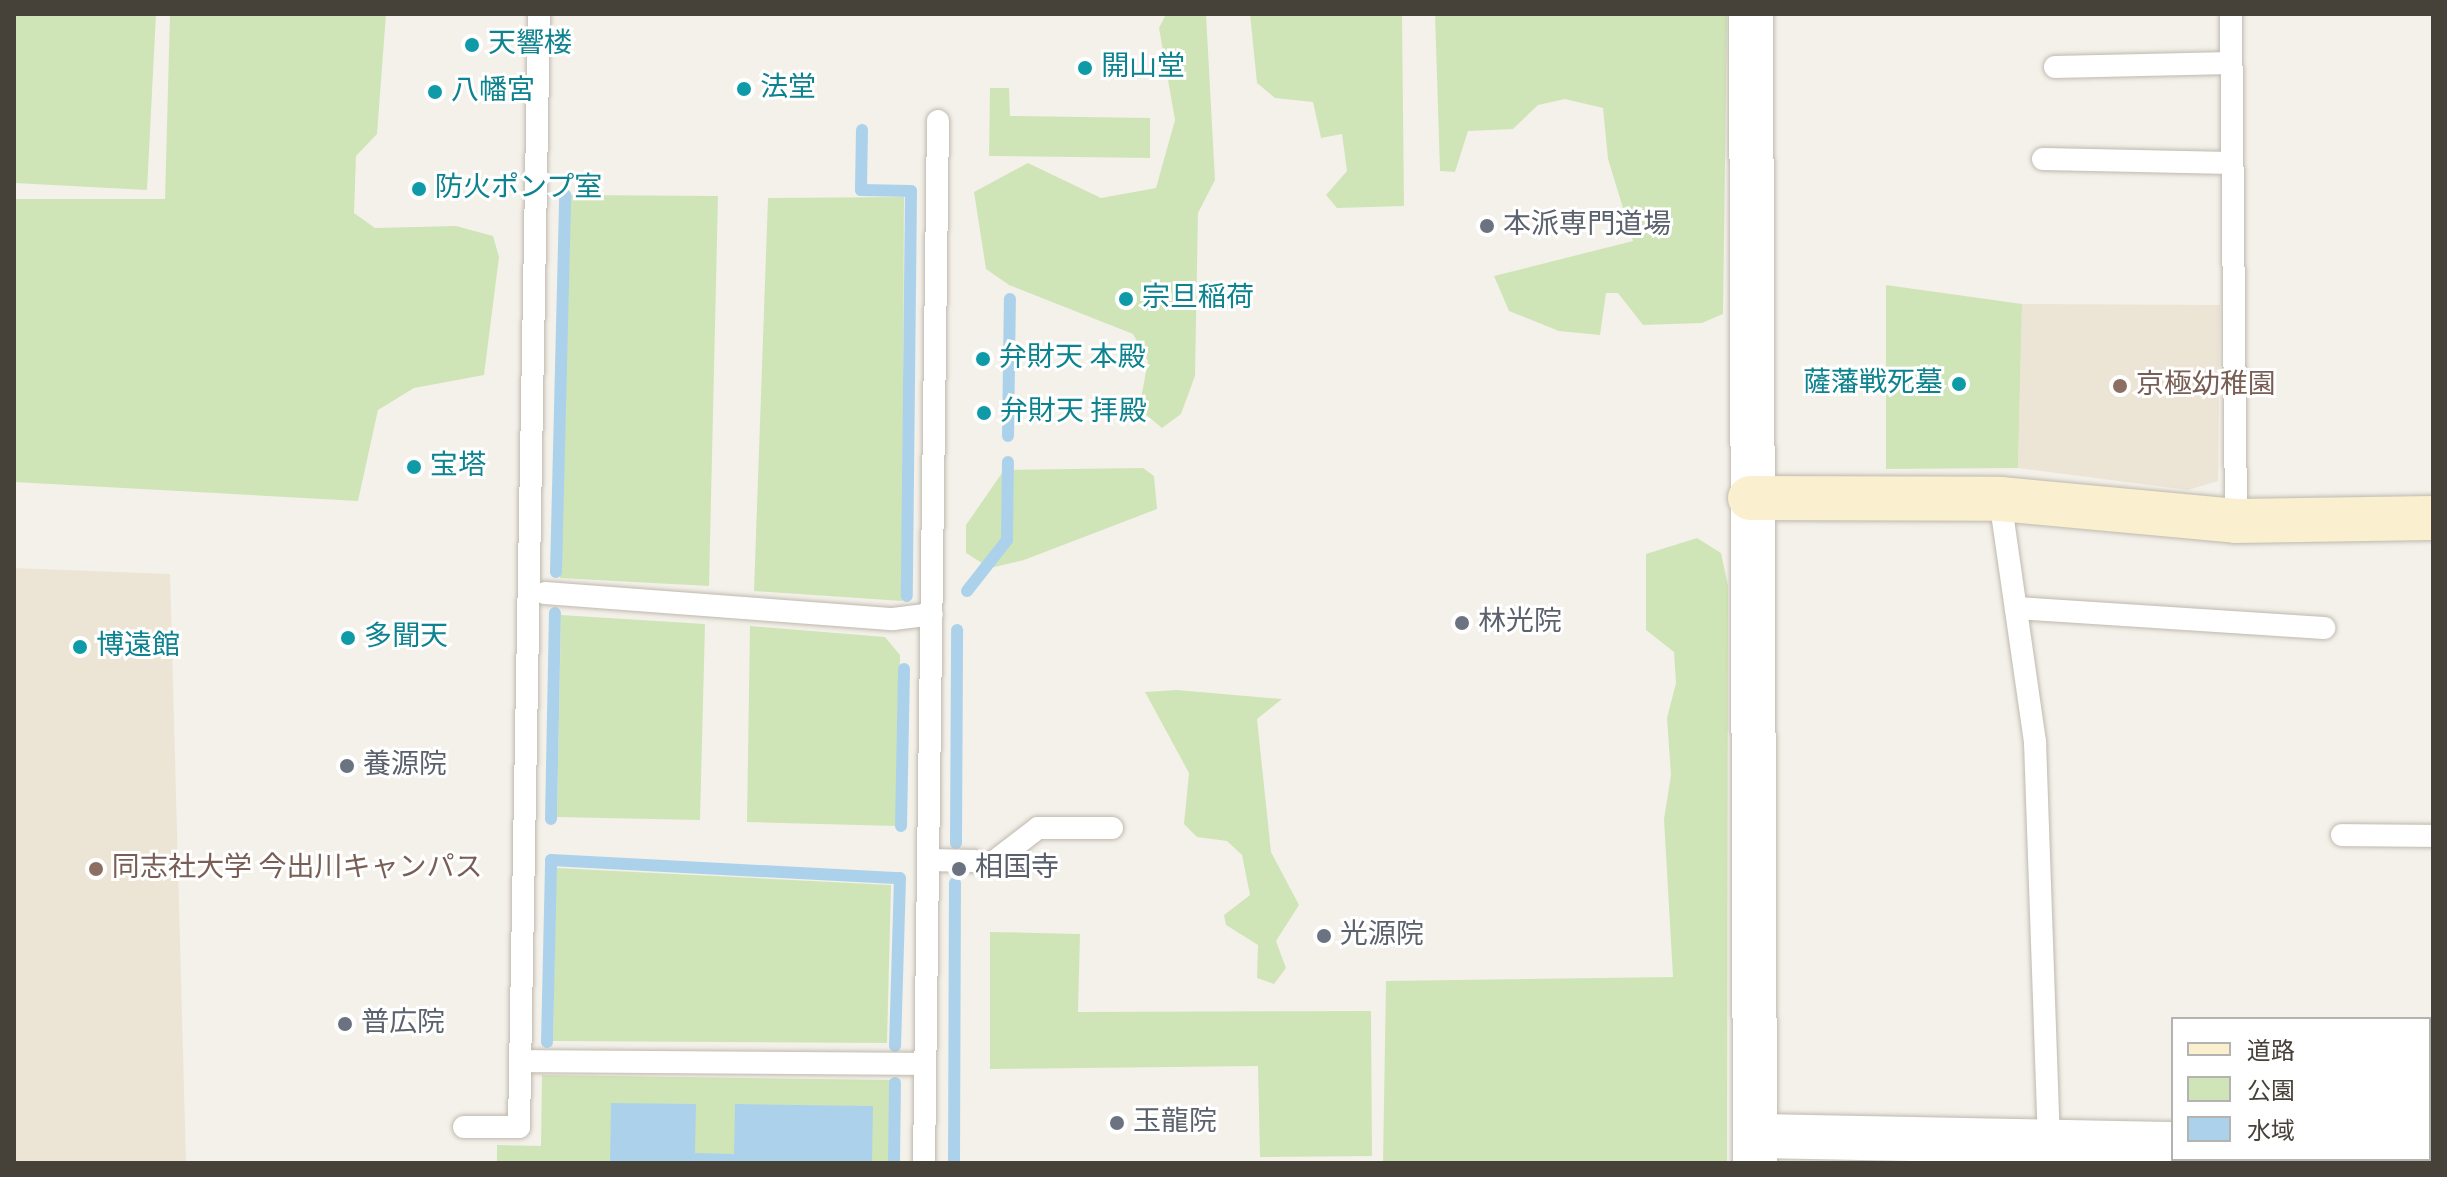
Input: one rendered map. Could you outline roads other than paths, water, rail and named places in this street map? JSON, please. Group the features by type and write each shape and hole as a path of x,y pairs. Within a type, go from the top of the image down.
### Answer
{"street":[{"path":"1751,14 1750,498 1755,1150 2049,1142 2171,1144"},
{"path":"1750,498 2000,499 2236,521 2433,518"}],"lane":[{"path":"464,1127 519,1127 539,14"},
{"path":"2231,14 2236,521"},
{"path":"2055,67 2231,63"},
{"path":"924,1163 938,121"},
{"path":"2043,159 2232,163"},
{"path":"2000,499 2035,742 2049,1142"},
{"path":"545,593 893,619 932,614"},
{"path":"2016,608 2324,628"},
{"path":"928,860 985,861 1038,828 1112,828"},
{"path":"2342,835 2433,836"},
{"path":"521,1061 925,1064"}],"water":[{"path":"611,1103 696,1104 695,1153 734,1154 735,1104 873,1106 872,1163 610,1163"}],"waterway":[{"path":"862,130 861,190 911,191 907,596"},
{"path":"556,572 565,195"},
{"path":"1008,436 1010,299"},
{"path":"967,591 1007,540 1008,462"},
{"path":"551,819 555,613"},
{"path":"956,843 957,630"},
{"path":"901,826 904,669"},
{"path":"547,1042 551,860 900,878 895,1046"},
{"path":"954,1163 955,883"},
{"path":"894,1163 895,1083"}],"place":[{"name":"天響楼","path":"472,45"},
{"name":"開山堂","path":"1085,68"},
{"name":"法堂","path":"744,89"},
{"name":"八幡宮","path":"435,92"},
{"name":"防火ポンプ室","path":"419,189"},
{"name":"本派専門道場","path":"1487,226"},
{"name":"宗旦稲荷","path":"1126,299"},
{"name":"弁財天 本殿","path":"983,359"},
{"name":"薩藩戦死墓","path":"1959,384"},
{"name":"京極幼稚園","path":"2120,386"},
{"name":"弁財天 拝殿","path":"984,413"},
{"name":"宝塔","path":"414,467"},
{"name":"林光院","path":"1462,623"},
{"name":"多聞天","path":"348,638"},
{"name":"博遠館","path":"80,647"},
{"name":"養源院","path":"347,766"},
{"name":"同志社大学 今出川キャンパス","path":"96,869"},
{"name":"相国寺","path":"959,869"},
{"name":"光源院","path":"1324,936"},
{"name":"普広院","path":"345,1024"},
{"name":"玉龍院","path":"1117,1123"}]}
